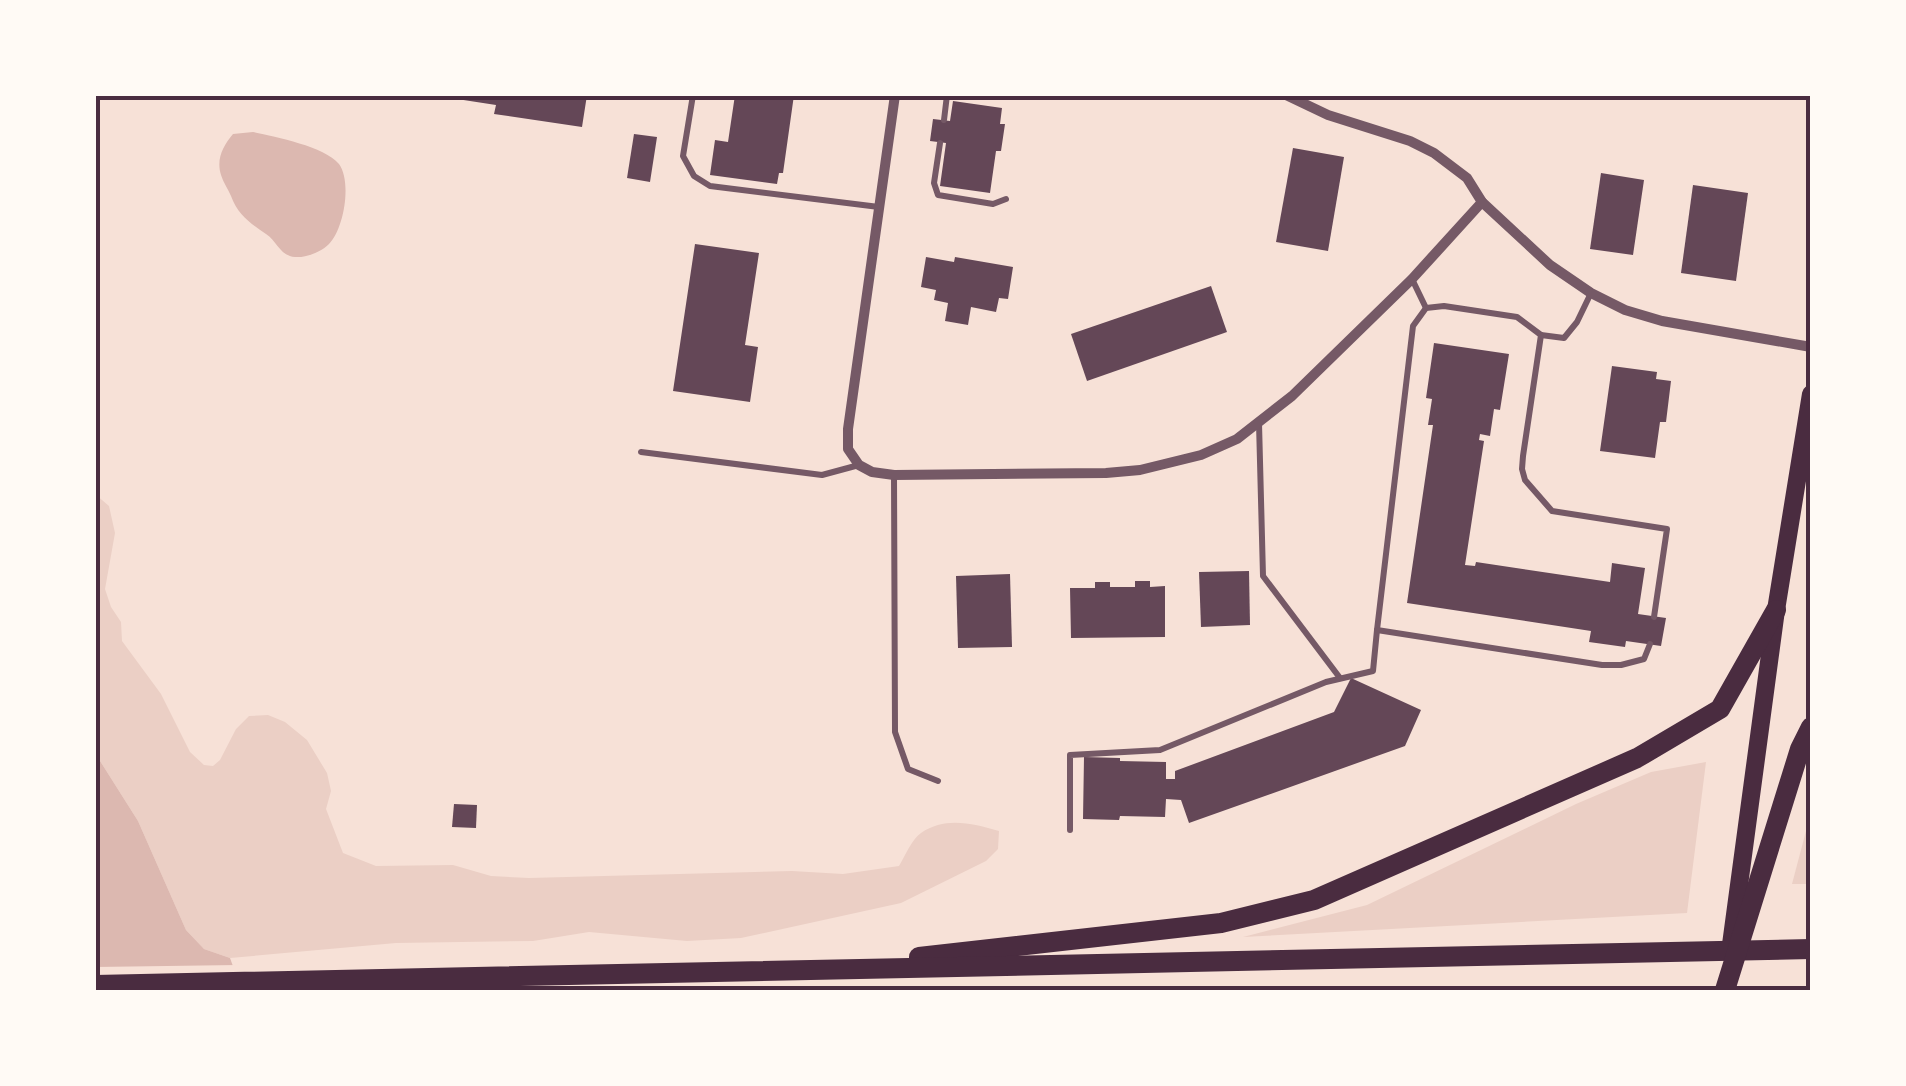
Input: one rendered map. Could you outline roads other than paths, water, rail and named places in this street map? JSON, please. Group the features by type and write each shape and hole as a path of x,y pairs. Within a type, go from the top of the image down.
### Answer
{"highway":[{"path":"774,972 1221,923 1314,900 1638,758 1720,709 1776,610"},
{"path":"1725,990 1800,748 1811,727"},
{"path":"95,985 1811,949"}],"main road":[{"path":"1725,990 1776,610 1811,394"}],"street":[{"path":"896,95 848,429 848,449 859,466 872,472 942,476 1140,470 1201,455 1237,439 1292,396 1412,279 1482,202"},
{"path":"1286,95 1434,153 1467,178 1482,202 1550,264 1592,294 1625,310 1811,347"}],"lane":[{"path":"693,95 683,156 694,176 710,186 879,206"},
{"path":"944,120 948,95"},
{"path":"940,142 934,183 938,195 994,204 1006,200"},
{"path":"1412,279 1426,308"},
{"path":"1070,830 1070,755 1160,750 1326,682 1373,671 1413,326 1426,308 1444,306 1517,317 1540,335 1564,338 1592,294"},
{"path":"1540,335 1522,456 1525,480 1552,511 1666,529 1654,616"},
{"path":"1260,421 1264,576 1340,678"},
{"path":"641,452 822,475 859,466"},
{"path":"894,476 895,732 908,770 938,781"},
{"path":"1377,630 1621,665 1644,659 1650,644"}]}
